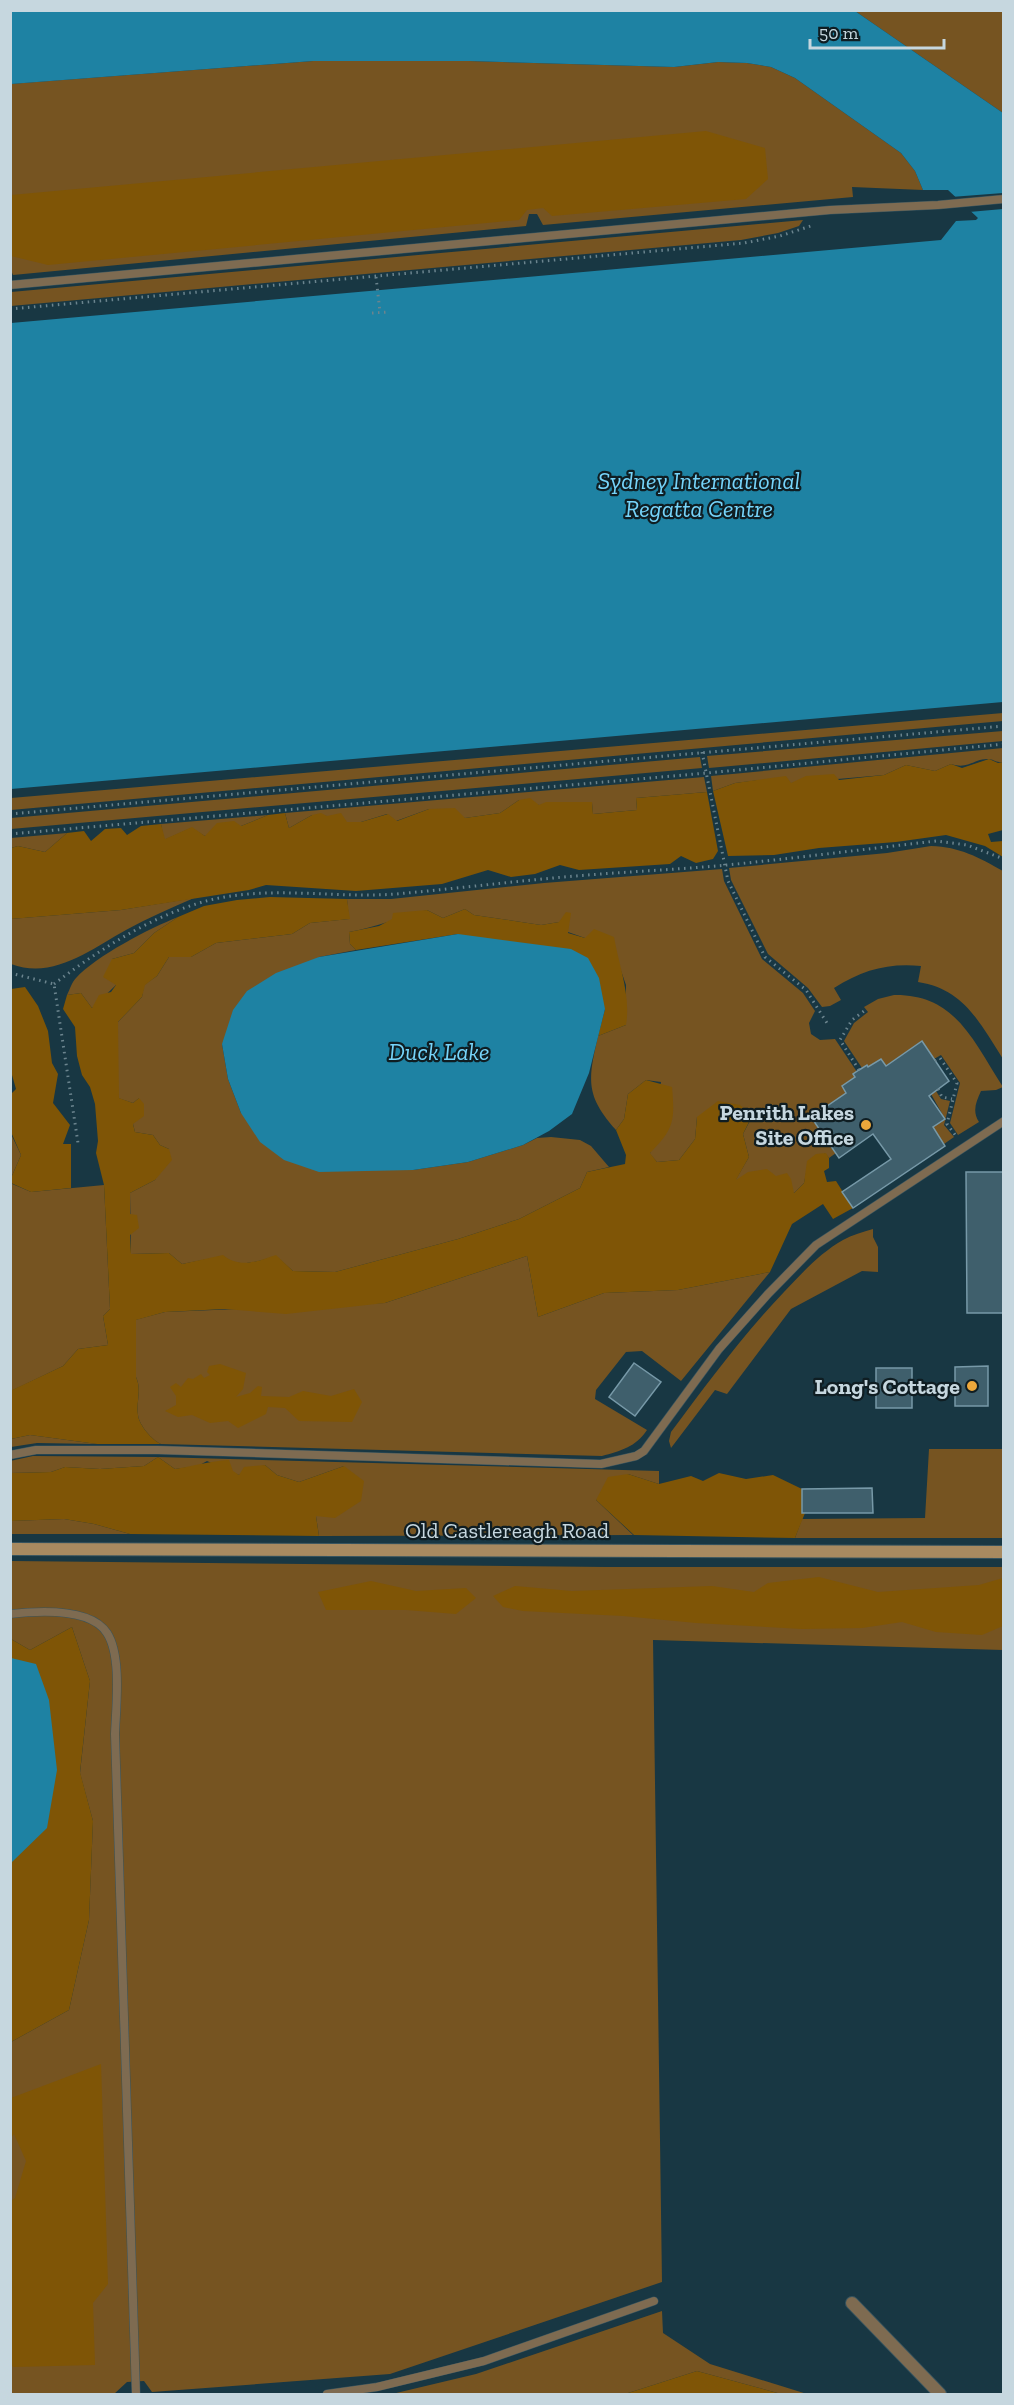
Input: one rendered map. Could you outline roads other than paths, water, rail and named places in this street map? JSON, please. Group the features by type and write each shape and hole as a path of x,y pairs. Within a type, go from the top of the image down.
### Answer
{"street":[{"name":"Old Castlereagh Road","path":"10,1549 1004,1552"},
{"path":"852,2302 940,2394"}],"lane":[{"path":"10,285 830,210 938,205 1004,199"},
{"path":"10,1455 36,1450 158,1450 601,1464 636,1456 644,1451 719,1349 816,1245 1004,1121"},
{"path":"10,1614 62,1612 85,1617 98,1623 107,1633 113,1647 136,2394"},
{"path":"327,2394 377,2387 484,2361 654,2301"}],"water":[{"name":"Sydney International Regatta Centre","path":"11,11 855,11 1003,113 1003,702 11,789 11,323 941,240 956,221 978,218 948,190 923,190 915,171 901,153 795,78 771,67 718,62 674,67 469,61 313,61 11,84"},
{"name":"Duck Lake","path":"458,934 571,949 588,958 599,978 605,1009 589,1073 572,1114 549,1131 523,1145 468,1162 413,1170 319,1172 284,1160 260,1142 241,1113 228,1079 222,1044 233,1010 247,991 276,973 319,957"},
{"path":"11,1658 36,1664 49,1700 57,1770 47,1828 11,1863"}],"place":[{"name":"Penrith Lakes Site Office","path":"866,1125"},
{"name":"Long's Cottage","path":"972,1386"}]}
